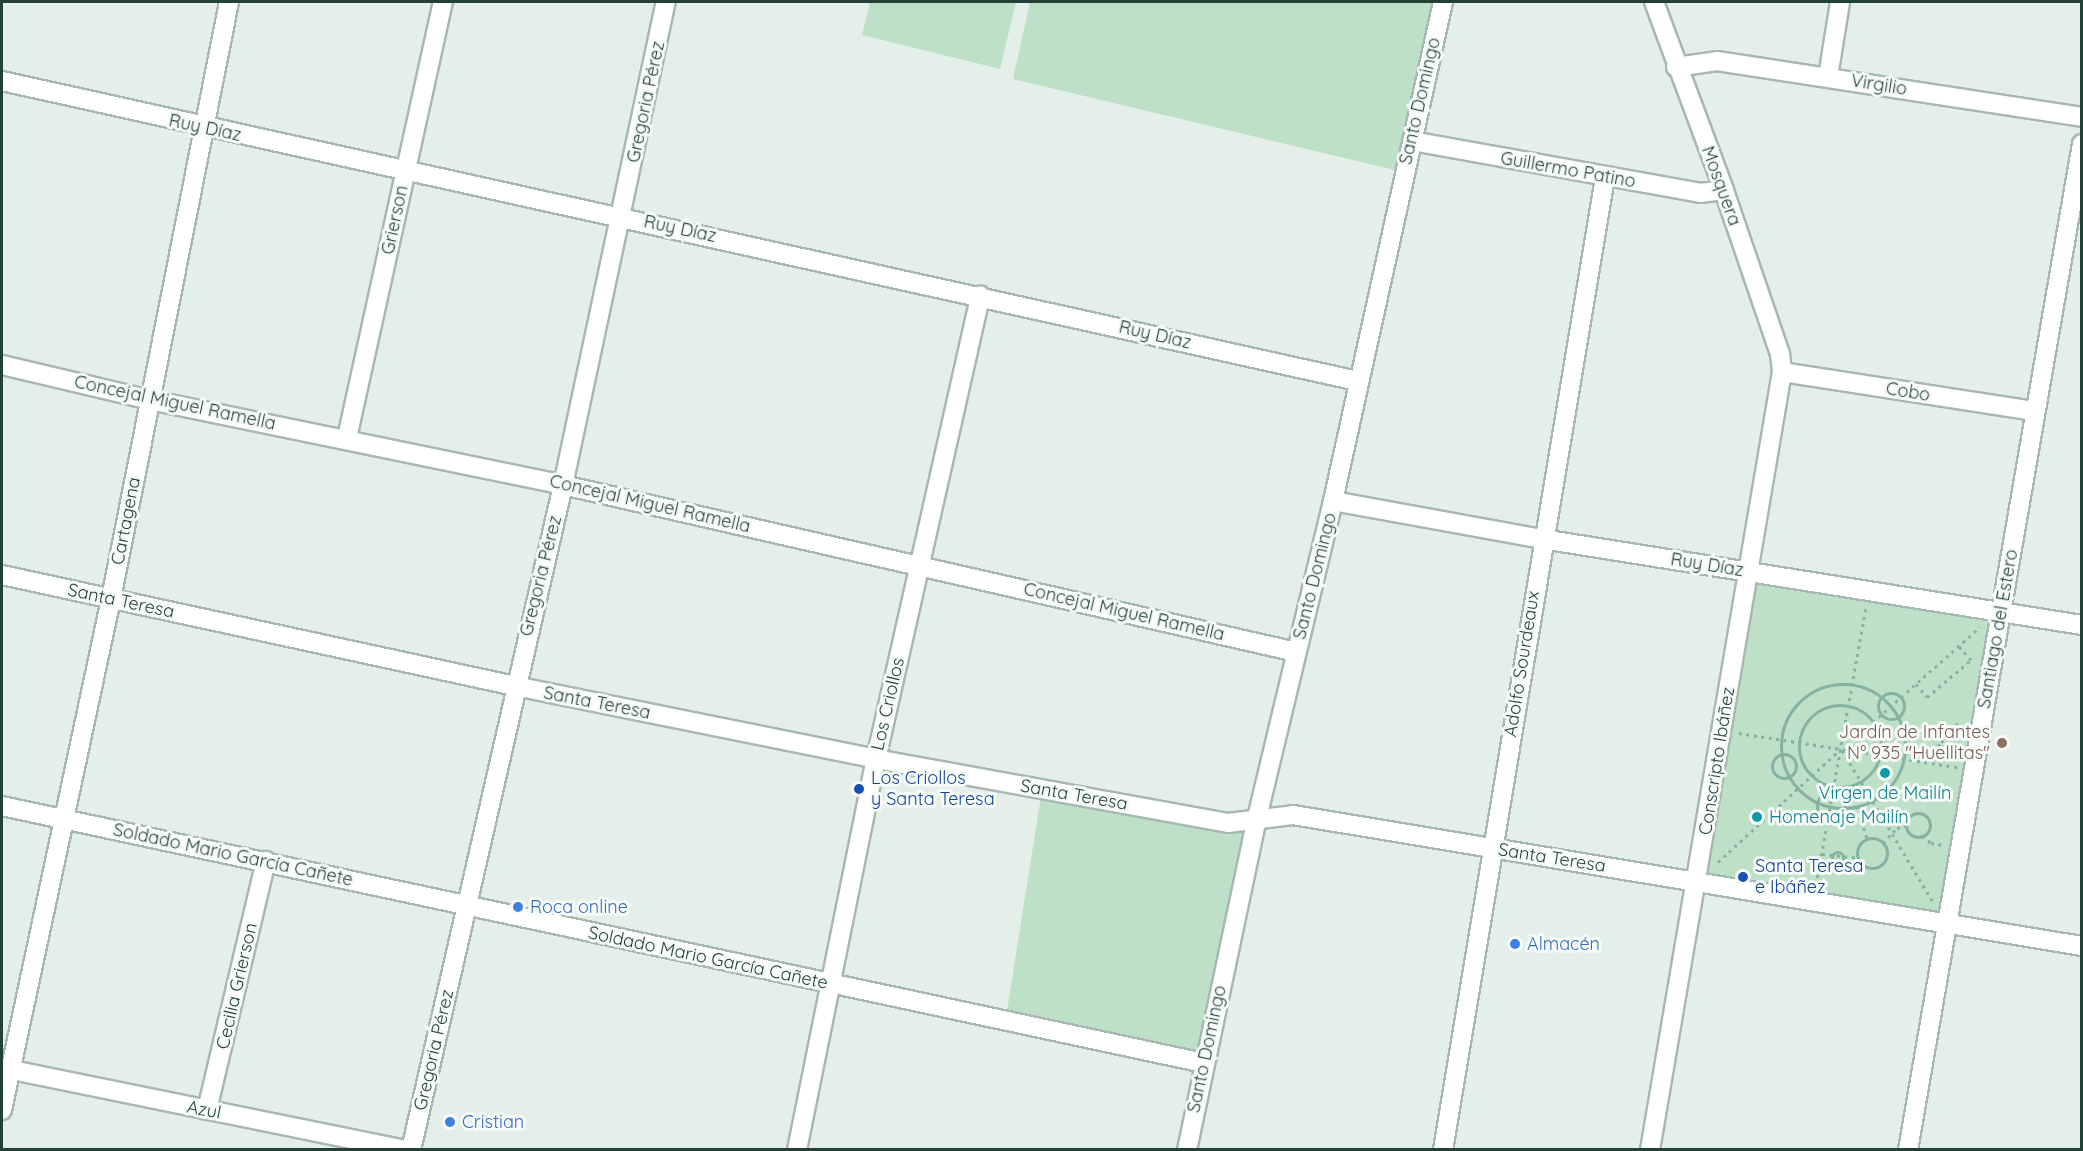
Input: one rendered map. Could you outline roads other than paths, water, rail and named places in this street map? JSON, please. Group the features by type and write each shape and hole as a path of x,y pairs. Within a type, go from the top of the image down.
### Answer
{"street":[{"name":"Cartagena","path":"2,1110 6,1069 64,820 111,599 229,2"},
{"name":"Grierson","path":"347,438 443,2"},
{"name":"Gregoria Pérez","path":"411,1149 467,907 514,686 563,485 622,217 666,2"},
{"name":"Santo Domingo","path":"1187,1149 1256,822 1333,501 1443,2"},
{"name":"Mosquera","path":"1654,2 1724,190 1780,354 1782,372"},
{"path":"1828,76 1840,2"},
{"name":"Virgilio","path":"1677,67 1717,61 1828,76 2082,117"},
{"name":"Ruy Díaz","path":"3,88 406,170 1358,381"},
{"name":"Guillermo Patino","path":"1412,141 1605,178 1700,193 1724,190"},
{"name":"Santiago del Estero","path":"1908,1149 1946,923 1964,768 2034,411 2073,243 2082,144"},
{"name":"Adolfo Sourdeaux","path":"1443,1149 1542,539 1605,178"},
{"name":"Los Criollos","path":"797,1149 876,759 980,296"},
{"name":"Concejal Miguel Ramella","path":"2,365 150,400 347,438 920,564 1296,652"},
{"name":"Cobo","path":"1782,372 2034,411"},
{"name":"Conscripto Ibáñez","path":"1650,1149 1698,882 1782,372"},
{"name":"Ruy Díaz","path":"1333,501 1542,539 1869,590 1995,616 2082,625"},
{"name":"Santa Teresa","path":"2,575 514,686 876,759 1228,823 1256,822 1279,814 1293,815 1698,882 1818,893 1946,923 2082,946"},
{"name":"Soldado Mario García Cañete","path":"2,806 1204,1063"},
{"name":"Cecilia Grierson","path":"207,1110 266,861"},
{"name":"Azul","path":"6,1069 406,1149"}],"place":[{"name":"Jardín de Infantes N° 935 \"Huellitas\"","path":"2002,743"},
{"name":"Virgen de Mailín","path":"1885,773"},
{"name":"Los Criollos y Santa Teresa","path":"859,789"},
{"name":"Homenaje Mailín","path":"1757,817"},
{"name":"Santa Teresa e Ibáñez","path":"1743,877"},
{"name":"Roca online","path":"518,907"},
{"name":"Almacén","path":"1515,944"},
{"name":"Cristian","path":"450,1122"}]}
